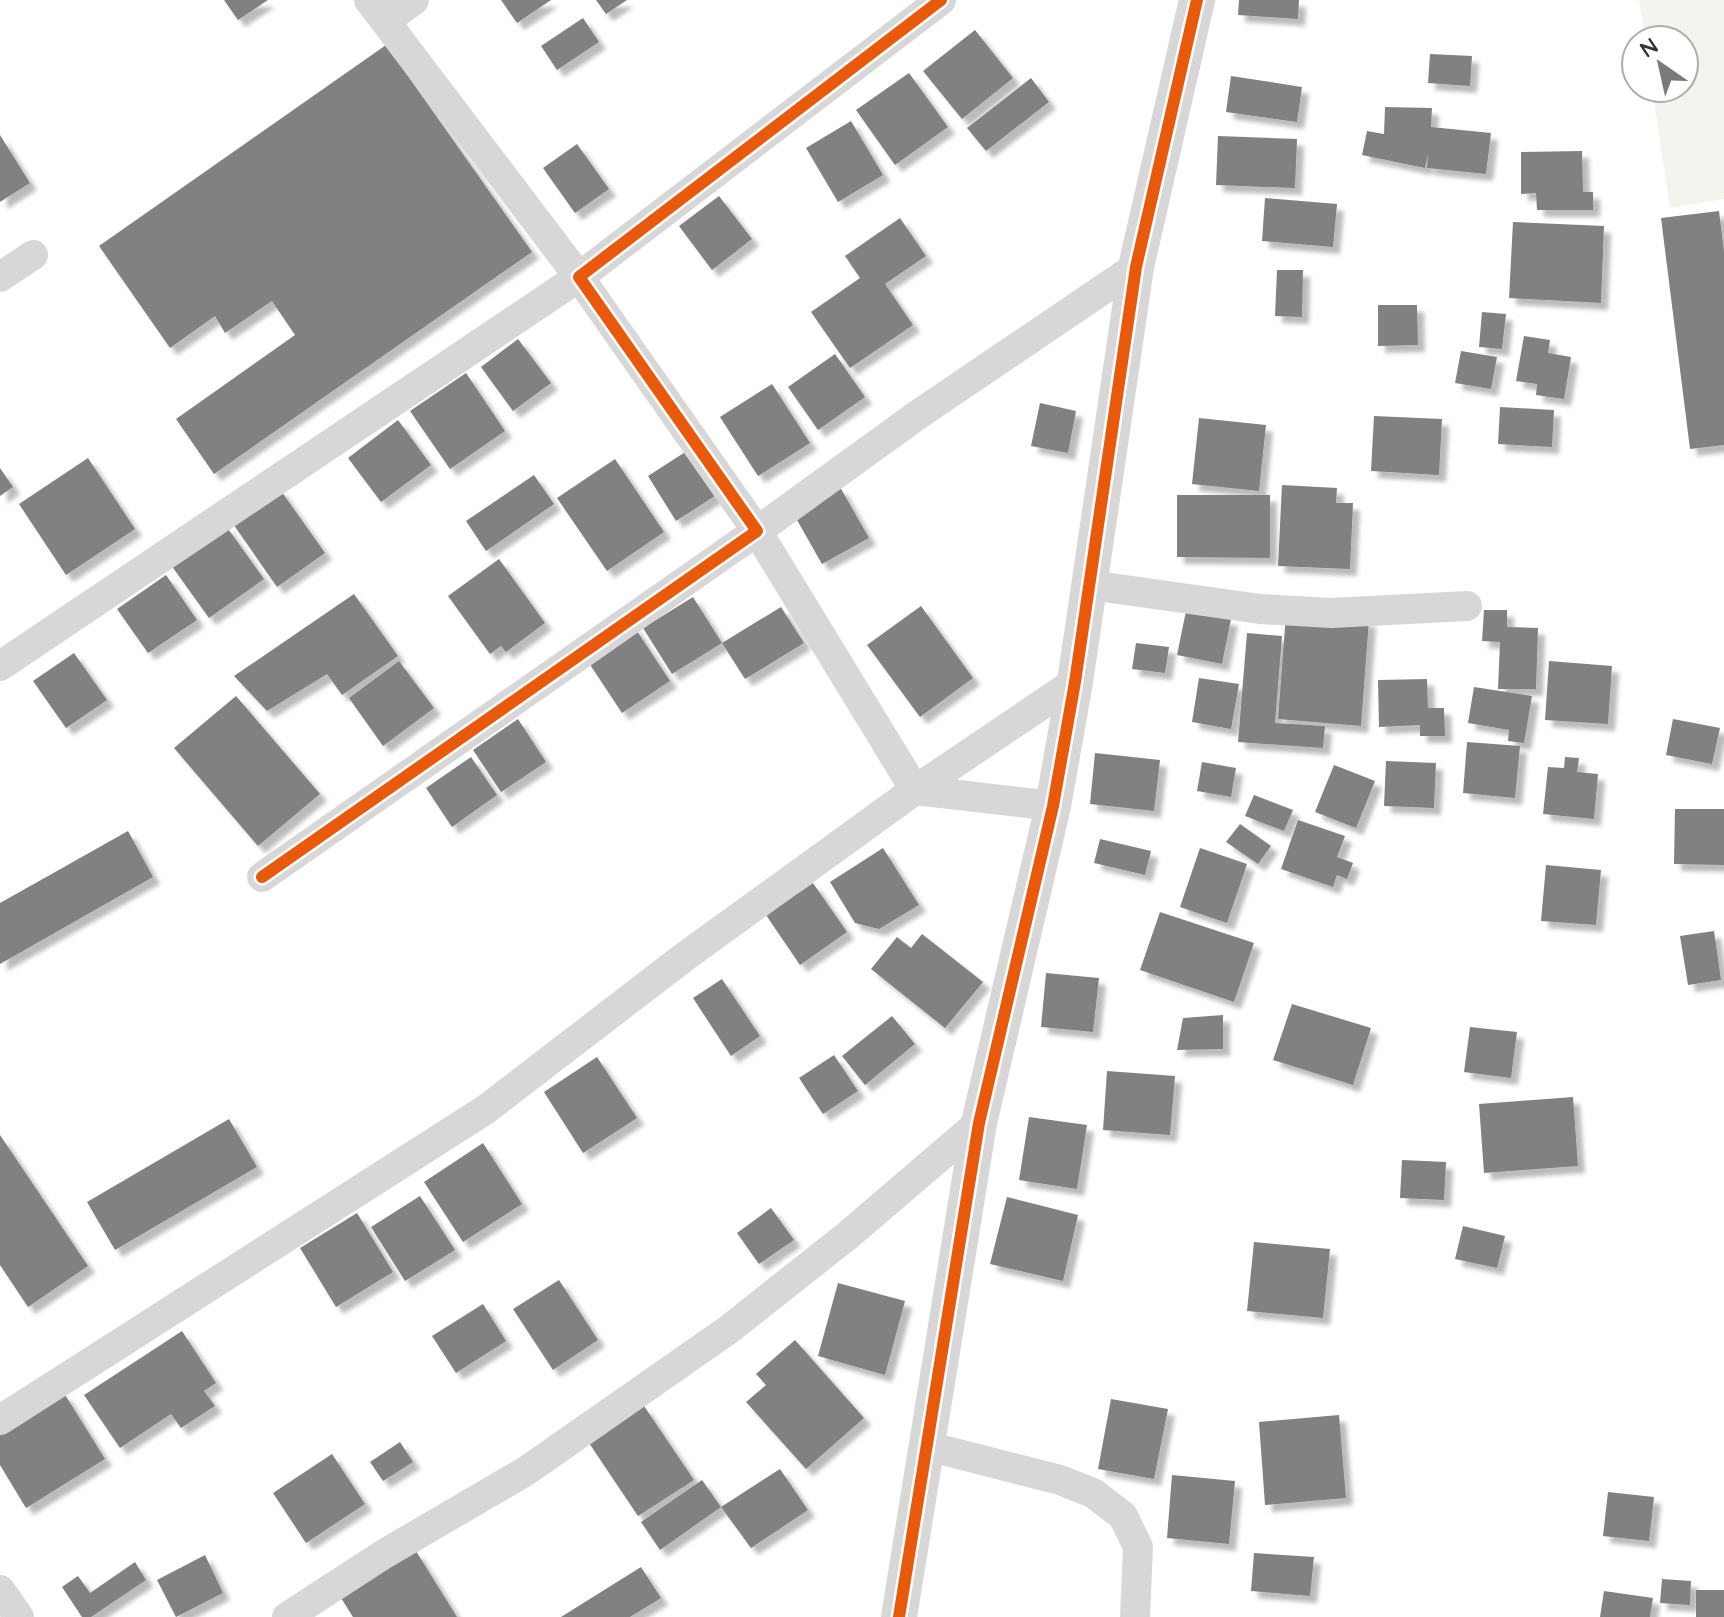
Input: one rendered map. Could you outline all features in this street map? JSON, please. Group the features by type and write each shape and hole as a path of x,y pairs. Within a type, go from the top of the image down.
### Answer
{"street":[{"path":"414,0 378,11 579,277 757,531 915,790"},
{"path":"0,666 579,277 941,0"},
{"path":"899,1617 979,1123 1053,806 1075,682 1136,267 1197,0"},
{"path":"0,277 33,255"},
{"path":"262,877 919,414 1136,267"},
{"path":"1090,585 1260,609 1331,613 1467,606"},
{"path":"0,1420 485,1110 683,958 915,790 1075,682"},
{"path":"915,790 1053,806"},
{"path":"287,1617 384,1554 526,1471 728,1330 847,1236 979,1123"},
{"path":"927,1446 1060,1480 1093,1493 1123,1516 1138,1547 1135,1617"},
{"path":"0,1590 19,1617"}],"shaded area":[{"path":"1639,0 1724,0 1724,199 1670,208 1654,104 1700,104 1700,24 1643,24"}],"building":[{"path":"224,0 268,0 238,20"},
{"path":"501,0 551,0 517,23"},
{"path":"596,0 627,0 606,14"},
{"path":"1239,0 1299,0 1298,19 1238,15"},
{"path":"583,18 599,42 557,70 541,46"},
{"path":"975,30 1013,78 962,119 923,71"},
{"path":"386,45 532,252 214,474 176,419 295,335 272,301 225,333 215,316 170,348 99,246"},
{"path":"1430,54 1472,56 1470,86 1428,83"},
{"path":"909,73 948,127 895,165 856,110"},
{"path":"1231,76 1302,87 1297,122 1226,112"},
{"path":"1031,78 1049,102 986,151 967,128"},
{"path":"1385,107 1432,108 1431,127 1491,133 1486,174 1427,168 1428,154 1425,168 1362,155 1367,131 1384,134"},
{"path":"851,121 883,175 838,202 806,148"},
{"path":"0,135 30,183 0,202"},
{"path":"1218,136 1297,139 1295,188 1216,185"},
{"path":"577,144 609,189 575,213 543,168"},
{"path":"1582,151 1583,192 1593,192 1593,210 1537,210 1536,193 1521,194 1521,152"},
{"path":"719,196 752,239 712,270 679,226"},
{"path":"1265,198 1337,204 1333,247 1262,241"},
{"path":"1719,211 1724,252 1724,445 1690,449 1661,218"},
{"path":"900,218 926,256 885,284 913,325 850,368 811,312 860,278 845,256"},
{"path":"1513,222 1604,226 1601,303 1509,298"},
{"path":"1277,270 1303,270 1302,317 1275,316"},
{"path":"1378,305 1417,305 1418,345 1378,346"},
{"path":"1482,312 1506,314 1502,349 1479,347"},
{"path":"1524,336 1550,340 1548,353 1571,357 1564,399 1536,395 1537,384 1516,381"},
{"path":"518,339 551,383 513,411 481,367"},
{"path":"1461,351 1497,357 1491,389 1455,383"},
{"path":"835,354 865,397 818,430 788,387"},
{"path":"466,373 505,431 450,469 410,411"},
{"path":"772,384 810,443 758,476 720,417"},
{"path":"1040,403 1076,411 1068,453 1031,446"},
{"path":"1500,407 1554,410 1552,447 1498,444"},
{"path":"1374,416 1442,419 1439,475 1371,471"},
{"path":"1199,418 1266,425 1259,491 1192,484"},
{"path":"398,420 431,465 381,502 348,458"},
{"path":"690,449 718,494 676,521 648,476"},
{"path":"88,458 135,529 66,575 19,504"},
{"path":"615,459 664,532 607,571 557,498"},
{"path":"0,468 13,487 0,496"},
{"path":"534,475 554,504 486,551 466,521"},
{"path":"1282,485 1337,488 1336,503 1353,503 1350,569 1278,566"},
{"path":"840,487 869,538 822,564 793,513"},
{"path":"279,488 325,553 277,587 231,521"},
{"path":"1177,495 1270,495 1270,558 1177,557"},
{"path":"226,526 264,579 209,618 171,565"},
{"path":"499,559 545,623 506,652 501,646 490,654 448,596"},
{"path":"166,575 197,620 148,653 117,609"},
{"path":"354,594 398,656 342,695 327,674 267,711 234,676"},
{"path":"693,597 722,643 672,674 643,628"},
{"path":"921,606 973,678 920,717 867,645"},
{"path":"781,607 804,643 745,679 722,643"},
{"path":"1484,610 1507,610 1507,627 1538,628 1536,689 1498,689 1500,642 1482,641"},
{"path":"1186,611 1231,619 1222,664 1177,655"},
{"path":"1286,614 1369,620 1361,726 1278,719"},
{"path":"633,625 670,681 622,713 585,657"},
{"path":"1247,633 1282,636 1275,723 1325,726 1323,748 1238,742"},
{"path":"1136,643 1169,647 1165,673 1132,669"},
{"path":"74,653 107,700 66,728 33,681"},
{"path":"399,661 434,708 383,746 349,698"},
{"path":"1549,661 1612,666 1608,724 1545,720"},
{"path":"1199,678 1239,684 1231,729 1192,722"},
{"path":"1427,679 1428,708 1444,708 1445,736 1420,736 1420,725 1379,727 1378,680"},
{"path":"1474,687 1532,696 1524,743 1508,741 1509,730 1468,723"},
{"path":"236,696 320,794 258,846 174,748"},
{"path":"518,719 546,762 501,792 473,750"},
{"path":"1673,719 1720,728 1712,764 1666,755"},
{"path":"1467,742 1520,746 1515,798 1463,793"},
{"path":"1095,753 1160,760 1154,811 1090,804"},
{"path":"471,757 497,795 452,827 426,788"},
{"path":"1565,757 1579,758 1577,772 1598,774 1594,819 1543,814 1548,767 1564,768"},
{"path":"1386,761 1436,763 1434,808 1384,806"},
{"path":"1202,762 1236,768 1231,797 1197,791"},
{"path":"1334,765 1375,781 1356,828 1315,812"},
{"path":"1254,795 1293,810 1284,831 1245,816"},
{"path":"1675,809 1724,809 1724,865 1674,864"},
{"path":"1298,820 1345,836 1337,857 1353,863 1347,879 1337,875 1333,887 1281,869"},
{"path":"1240,824 1271,846 1258,864 1226,842"},
{"path":"128,831 153,877 0,964 0,903"},
{"path":"1100,839 1151,851 1145,875 1094,863"},
{"path":"883,848 919,905 879,929 855,923 830,882"},
{"path":"1200,848 1247,864 1227,923 1180,907"},
{"path":"1546,865 1601,870 1596,925 1541,921"},
{"path":"813,883 847,932 800,965 766,915"},
{"path":"1160,912 1254,943 1234,1002 1140,970"},
{"path":"1714,931 1721,980 1688,985 1680,936"},
{"path":"922,934 983,982 945,1028 871,969 897,937 911,948"},
{"path":"1046,973 1099,978 1093,1032 1041,1027"},
{"path":"722,979 760,1036 731,1056 693,998"},
{"path":"1292,1004 1371,1028 1353,1085 1273,1060"},
{"path":"1223,1015 1223,1049 1177,1050 1183,1018"},
{"path":"892,1016 915,1044 865,1085 842,1056"},
{"path":"1470,1027 1517,1032 1511,1078 1464,1072"},
{"path":"834,1055 858,1091 823,1114 799,1078"},
{"path":"597,1057 637,1118 583,1153 544,1092"},
{"path":"1107,1071 1175,1076 1170,1135 1103,1130"},
{"path":"1573,1097 1578,1166 1484,1173 1479,1104"},
{"path":"1029,1117 1087,1125 1077,1189 1019,1180"},
{"path":"229,1119 257,1167 115,1250 87,1202"},
{"path":"0,1135 88,1266 28,1307 0,1265"},
{"path":"483,1143 522,1204 463,1242 424,1182"},
{"path":"1402,1160 1446,1162 1444,1200 1400,1198"},
{"path":"420,1196 455,1250 405,1281 371,1227"},
{"path":"1007,1197 1078,1215 1063,1281 990,1264"},
{"path":"771,1208 794,1240 759,1264 737,1233"},
{"path":"357,1213 393,1272 336,1307 300,1248"},
{"path":"1463,1226 1505,1236 1497,1268 1455,1259"},
{"path":"1254,1242 1330,1249 1323,1318 1247,1311"},
{"path":"559,1280 598,1340 553,1370 513,1309"},
{"path":"838,1283 905,1301 885,1375 818,1356"},
{"path":"483,1304 506,1341 456,1373 432,1336"},
{"path":"182,1331 216,1383 204,1391 215,1406 181,1428 171,1414 120,1448 84,1395"},
{"path":"795,1340 864,1418 806,1469 746,1402 766,1385 756,1374"},
{"path":"64,1393 105,1459 26,1508 0,1465 0,1433"},
{"path":"1111,1399 1168,1409 1154,1479 1098,1469"},
{"path":"644,1406 694,1480 638,1516 589,1443"},
{"path":"1339,1415 1346,1498 1265,1505 1259,1422"},
{"path":"400,1442 413,1462 383,1481 370,1462"},
{"path":"332,1454 365,1504 306,1543 273,1493"},
{"path":"780,1469 808,1510 751,1548 721,1507"},
{"path":"1172,1475 1235,1481 1229,1544 1167,1538"},
{"path":"702,1480 721,1507 660,1550 641,1522"},
{"path":"1608,1492 1654,1497 1649,1541 1603,1536"},
{"path":"416,1551 457,1617 353,1617 341,1598"},
{"path":"1254,1553 1314,1557 1310,1596 1251,1591"},
{"path":"205,1555 223,1593 176,1617 157,1580"},
{"path":"135,1562 146,1580 91,1617 82,1617 62,1587 78,1576 90,1593"},
{"path":"641,1567 661,1598 630,1617 561,1617"},
{"path":"1662,1579 1691,1581 1690,1605 1660,1603"},
{"path":"1696,1590 1724,1590 1724,1617 1696,1617"},
{"path":"1604,1591 1653,1598 1650,1617 1600,1617"}],"cycle path":[{"path":"262,877 757,531 579,277 941,0"},
{"path":"899,1617 979,1123 1053,806 1075,682 1136,267 1197,0"}]}
